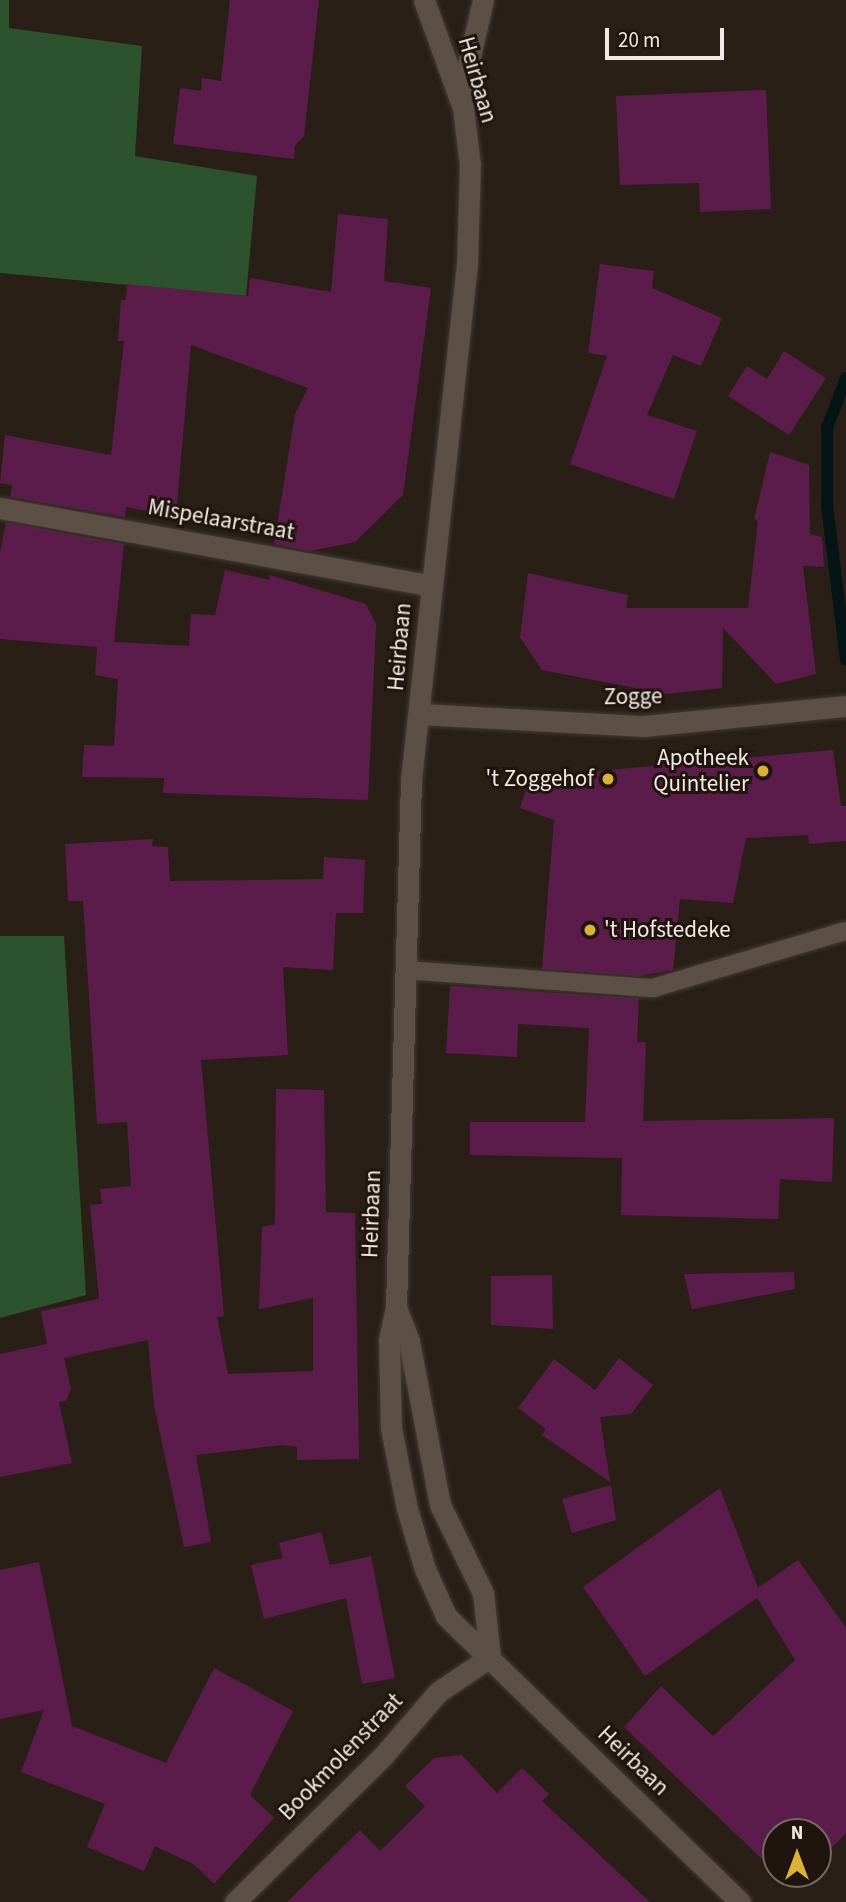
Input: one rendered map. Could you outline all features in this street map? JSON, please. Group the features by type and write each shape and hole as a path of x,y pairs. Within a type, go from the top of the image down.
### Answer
{"main road":[{"name":"Heirbaan","path":"424,0 460,99 470,165 467,264 411,780 396,1307 389,1340 391,1428 407,1509 425,1569 446,1616 740,1902"},
{"path":"460,99 484,0"},
{"name":"Mispelaarstraat","path":"0,508 432,586"},
{"name":"Zogge","path":"420,714 645,726 846,706"},
{"name":"Heirbaan","path":"396,1307 409,1340 420,1422 440,1505 483,1593 490,1657"},
{"name":"Bookmolenstraat","path":"235,1902 383,1756 438,1692 490,1657"}],"lane":[{"path":"405,970 653,988 846,931"}],"green space":[{"path":"0,0 9,0 9,28 142,46 135,156 257,176 246,296 0,273"},
{"path":"0,936 64,936 86,1295 0,1318"}],"building":[{"path":"230,0 319,0 304,136 295,146 294,159 173,144 180,88 201,91 202,78 221,81"},
{"path":"766,90 771,209 700,212 699,183 620,185 616,96"},
{"path":"338,214 388,219 384,281 431,288 403,495 355,542 311,551 274,544 295,414 308,388 191,345 176,516 126,507 125,517 10,497 12,485 0,483 5,435 111,455 124,341 118,341 121,300 126,300 127,284 248,296 250,278 331,292"},
{"path":"600,264 654,271 652,288 722,318 701,366 673,355 647,415 697,431 674,499 570,464 607,356 588,353"},
{"path":"784,351 826,378 789,435 728,396 747,366 767,379"},
{"path":"770,452 809,465 810,534 822,537 824,567 803,566 816,674 776,684 723,628 722,688 666,694 542,670 520,637 528,573 628,595 626,608 748,608 758,521 754,519"},
{"path":"6,522 124,544 114,642 189,646 191,614 215,615 225,570 269,580 270,575 366,604 376,624 368,800 163,793 164,778 82,777 84,745 114,746 118,679 95,675 97,647 0,639 0,553"},
{"path":"833,750 841,806 846,806 846,841 809,844 808,835 746,838 733,903 680,899 673,970 639,976 542,969 554,820 520,808 530,777"},
{"path":"153,839 152,846 168,847 170,881 323,879 324,857 365,860 363,913 336,913 333,970 283,967 288,1055 201,1060 224,1316 217,1317 228,1374 313,1371 313,1298 259,1309 262,1227 275,1224 276,1089 324,1090 326,1212 355,1213 359,1459 297,1460 297,1447 281,1445 196,1455 211,1542 184,1547 154,1405 148,1340 64,1358 71,1388 66,1401 59,1402 72,1463 0,1477 0,1354 47,1344 41,1311 99,1299 90,1205 102,1204 100,1189 131,1186 127,1122 97,1124 83,901 68,901 65,844"},
{"path":"450,986 639,998 637,1042 646,1042 643,1121 834,1118 832,1182 780,1179 778,1219 621,1215 622,1158 470,1155 470,1122 585,1122 589,1028 518,1024 517,1057 446,1053"},
{"path":"794,1272 795,1289 692,1309 684,1274"},
{"path":"552,1275 553,1329 491,1325 491,1276"},
{"path":"619,1358 653,1385 631,1414 600,1417 610,1482 542,1435 546,1429 518,1408 554,1359 595,1390"},
{"path":"611,1485 616,1520 572,1533 562,1499"},
{"path":"720,1488 758,1588 798,1560 846,1628 846,1833 832,1848 832,1818 762,1818 762,1859 624,1727 661,1686 713,1736 795,1660 757,1598 645,1676 583,1587"},
{"path":"321,1532 330,1565 371,1556 395,1678 362,1684 346,1598 264,1619 251,1565 283,1558 279,1543"},
{"path":"39,1562 72,1726 166,1763 214,1668 293,1711 250,1795 274,1818 214,1884 195,1865 155,1846 144,1871 87,1847 105,1804 21,1772 44,1710 0,1719 0,1570"},
{"path":"462,1755 497,1793 522,1768 549,1794 542,1801 650,1902 287,1902 360,1830 380,1851 425,1806 405,1786 434,1758"}],"waterway":[{"path":"846,378 827,428 827,505 846,660"}],"place":[{"name":"Apotheek Quintelier","path":"763,771"},
{"name":"'t Zoggehof","path":"608,779"},
{"name":"'t Hofstedeke","path":"590,930"}]}
